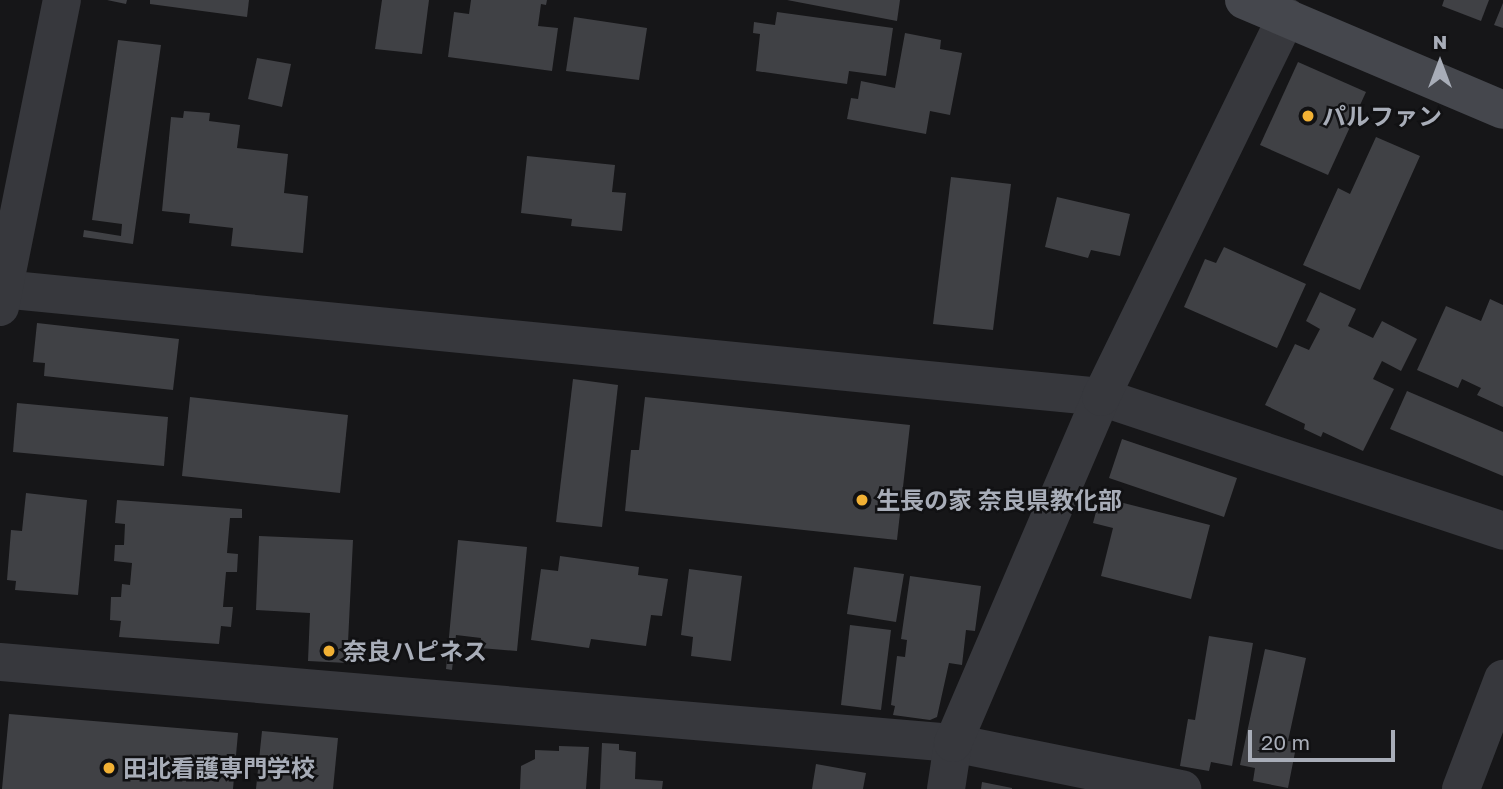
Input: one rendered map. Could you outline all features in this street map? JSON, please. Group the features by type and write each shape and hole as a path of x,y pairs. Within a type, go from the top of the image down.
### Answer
{"main road":[{"path":"1244,0 1503,110"}],"street":[{"path":"62,0 1,298 1101,397 1503,531"},
{"path":"946,789 953,743 1101,397 1286,17"},
{"path":"0,662 953,743 1182,789"},
{"path":"1461,789 1503,679"}],"building":[{"path":"107,0 127,0 126,4"},
{"path":"150,0 249,0 247,17 150,4"},
{"path":"382,0 429,0 422,54 375,49"},
{"path":"471,0 547,0 546,5 541,4 538,26 558,28 552,71 448,57 454,12 469,14"},
{"path":"787,0 900,0 897,21"},
{"path":"1444,0 1489,0 1481,21 1442,6"},
{"path":"1503,3 1503,28 1494,25"},
{"path":"777,12 893,28 886,76 849,71 847,84 756,71 760,34 753,33 754,22 775,25"},
{"path":"574,17 647,28 639,80 566,71"},
{"path":"905,33 941,40 940,49 962,53 950,115 930,111 926,134 847,119 851,98 858,99 861,81 895,88"},
{"path":"118,40 161,45 133,244 83,237 84,230 121,236 122,224 92,220"},
{"path":"257,58 291,64 282,107 248,99"},
{"path":"1298,62 1366,92 1328,175 1260,145"},
{"path":"184,111 210,113 209,121 240,125 237,148 288,154 284,193 308,196 303,253 231,246 233,228 189,223 190,214 162,211 171,117 183,118"},
{"path":"1376,137 1420,156 1360,290 1303,265 1338,188 1350,194"},
{"path":"527,156 615,165 612,192 626,193 622,231 571,226 572,219 521,213"},
{"path":"951,177 1011,184 993,330 933,324"},
{"path":"1057,197 1130,214 1120,256 1091,250 1088,258 1045,247"},
{"path":"1224,247 1306,284 1277,348 1184,307 1205,259 1216,263"},
{"path":"1320,292 1356,309 1348,326 1373,338 1382,321 1417,339 1401,371 1382,361 1373,379 1394,389 1363,451 1323,432 1321,437 1304,429 1305,424 1265,405 1295,344 1309,350 1320,329 1306,321"},
{"path":"1490,299 1503,305 1503,407 1477,395 1481,388 1462,379 1458,388 1417,370 1446,306 1481,321"},
{"path":"37,323 179,339 173,390 44,376 45,363 33,362"},
{"path":"573,379 618,385 602,527 556,522"},
{"path":"1407,391 1503,432 1503,476 1390,429"},
{"path":"190,397 348,415 340,493 182,476"},
{"path":"645,397 910,425 897,540 625,511 631,450 639,450"},
{"path":"17,403 168,417 164,466 13,452"},
{"path":"1122,439 1237,478 1224,517 1109,478"},
{"path":"26,493 87,500 78,595 15,590 16,581 7,580 11,530 22,531"},
{"path":"1100,497 1210,525 1191,599 1101,576 1113,528 1093,523"},
{"path":"117,500 242,509 242,518 230,518 227,553 238,554 237,572 226,572 223,607 233,607 231,627 221,626 219,644 119,637 121,621 110,620 111,597 121,597 122,584 130,585 132,563 114,561 115,545 124,545 125,524 115,523"},
{"path":"259,536 353,540 347,663 308,661 310,613 256,610"},
{"path":"458,540 527,547 517,651 480,648 481,638 456,635 452,670 446,669"},
{"path":"560,556 639,567 638,575 668,579 662,616 651,615 646,646 591,639 589,648 531,640 541,569 558,571"},
{"path":"854,567 904,574 896,622 847,614"},
{"path":"689,569 742,576 731,661 691,656 693,637 681,635"},
{"path":"910,576 981,586 975,631 966,630 962,665 949,663 937,717 930,720 893,715 895,706 891,705 897,656 905,657 907,640 901,639"},
{"path":"850,625 891,630 881,710 841,705"},
{"path":"1209,636 1253,643 1232,766 1211,762 1209,771 1180,766 1188,719 1195,720"},
{"path":"1265,649 1306,658 1288,741 1297,742 1288,788 1253,781 1255,768 1240,765"},
{"path":"9,714 238,733 233,789 2,789"},
{"path":"262,731 338,738 333,789 256,789"},
{"path":"602,743 619,744 619,750 636,752 635,779 663,781 662,789 600,789"},
{"path":"559,746 589,747 586,789 520,789 521,766 535,759 535,750 559,751"},
{"path":"816,764 866,773 863,789 812,789"},
{"path":"982,782 1012,788 1012,789 981,789"}],"place":[{"name":"パルファン","path":"1308,116"},
{"name":"生長の家 奈良県教化部","path":"862,500"},
{"name":"奈良ハピネス","path":"329,651"},
{"name":"田北看護専門学校","path":"109,768"}]}
